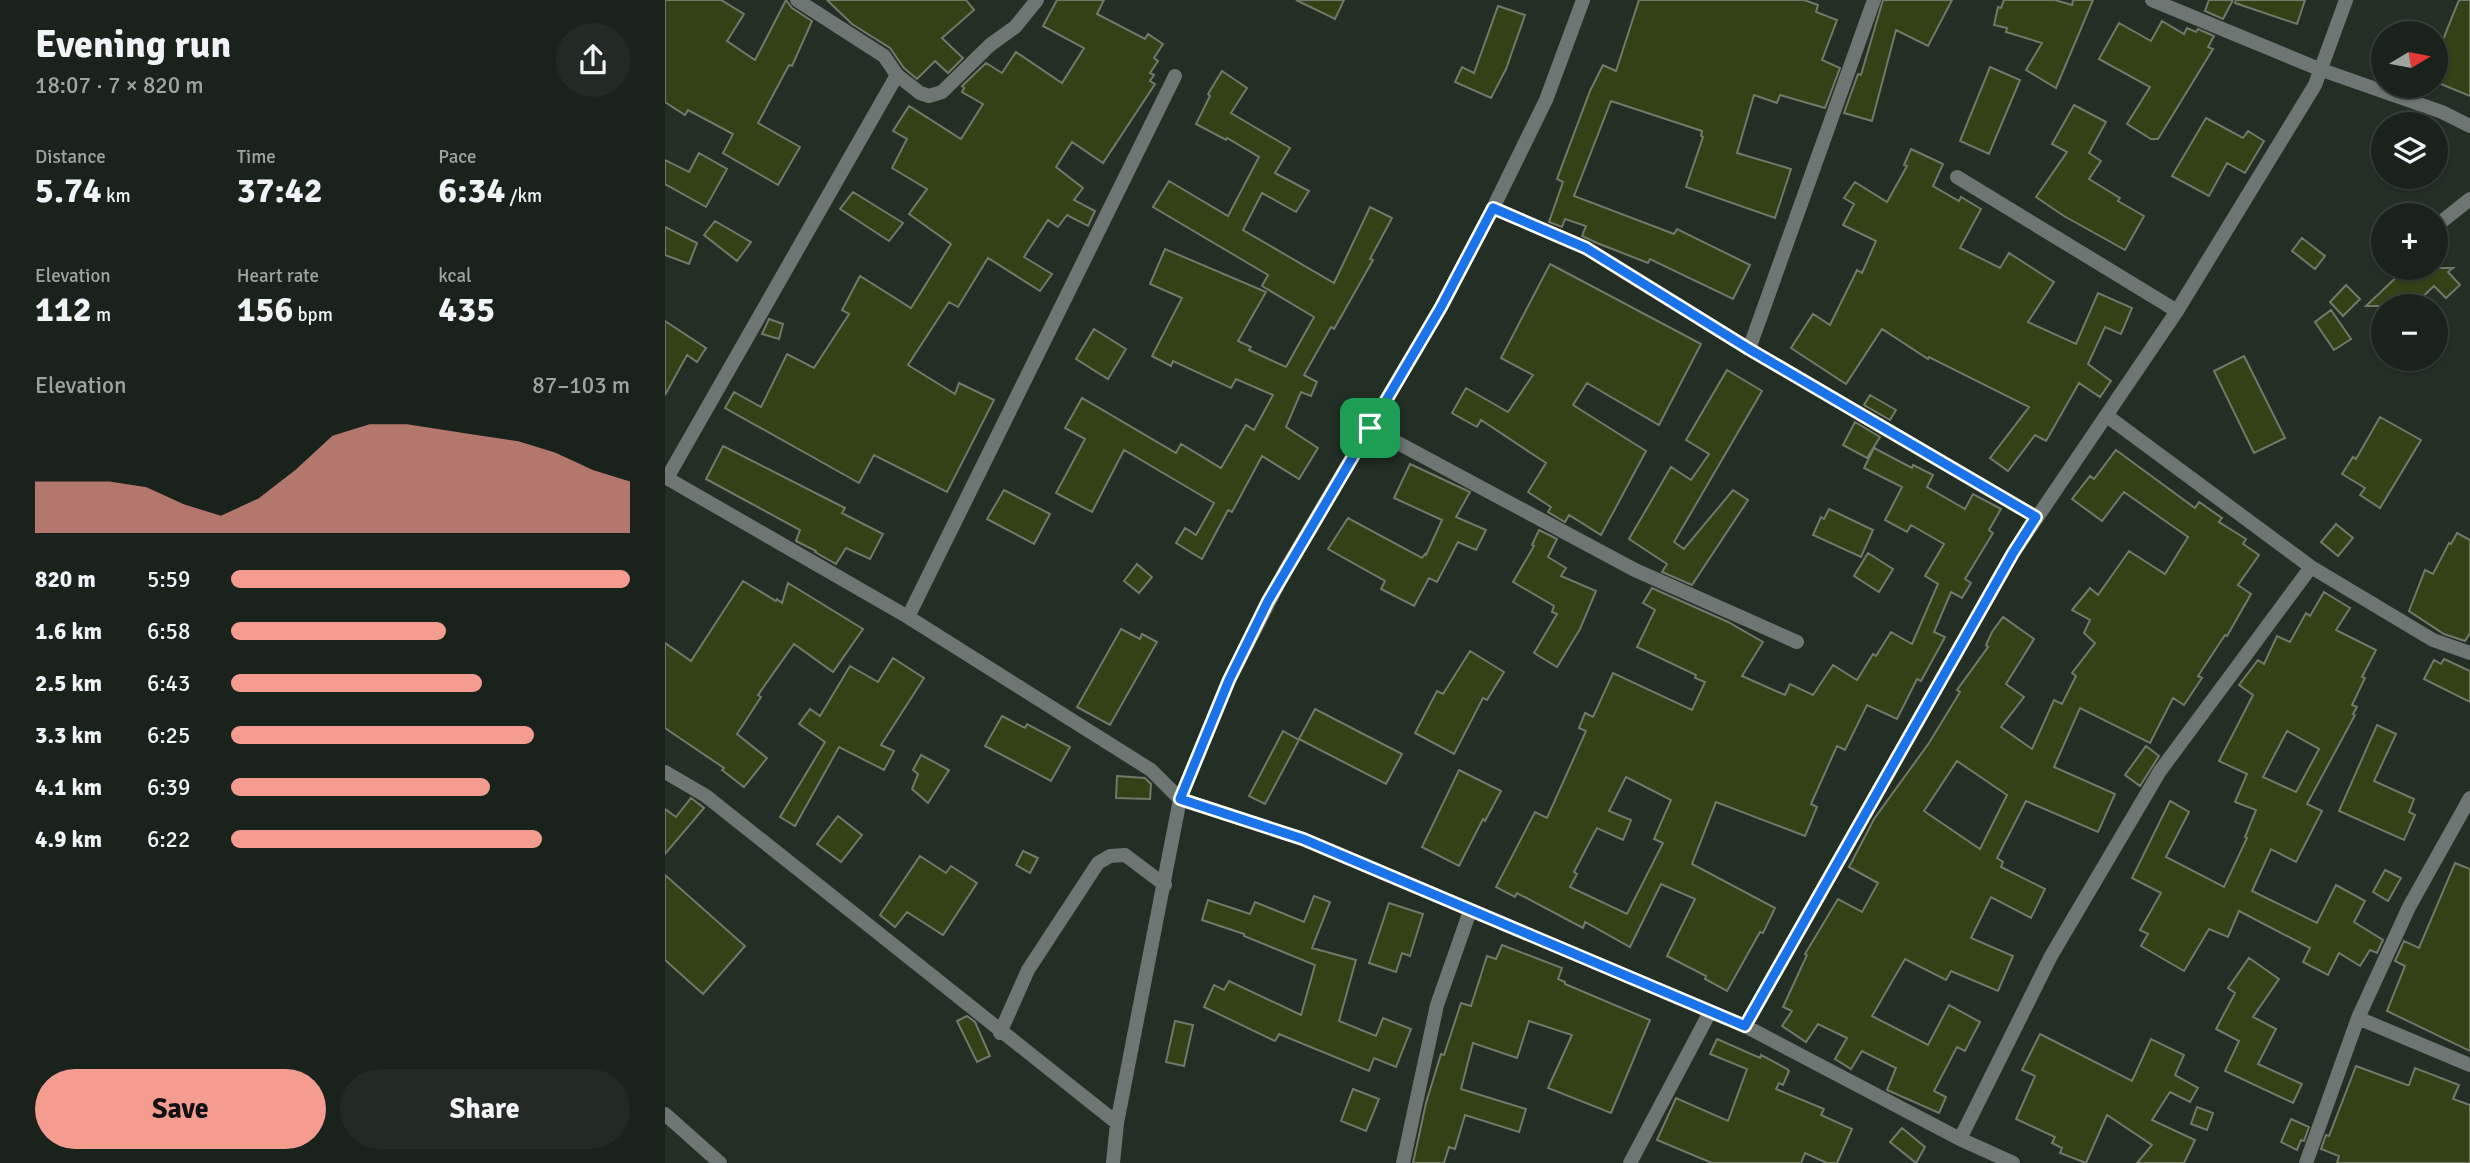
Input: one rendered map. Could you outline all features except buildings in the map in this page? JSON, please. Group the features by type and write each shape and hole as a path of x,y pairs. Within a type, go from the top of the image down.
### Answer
{"street":[{"path":"797,0 884,56 897,75 920,93 929,96 941,92 990,45 1015,27 1037,0"},
{"path":"1113,1163 1117,1123 1180,799 1248,640 1286,569 1441,307 1493,208 1546,100 1583,0"},
{"path":"1749,349 1874,0"},
{"path":"2152,0 2319,69 2442,112 2470,126"},
{"path":"1745,1026 2013,553 2177,310 2315,85 2346,0"},
{"path":"897,75 666,477 908,617 1151,770 1180,799 1303,839 1745,1026 1960,1139 2013,1163"},
{"path":"908,617 1175,76"},
{"path":"1957,177 2177,310"},
{"path":"2448,216 2470,199"},
{"path":"1493,208 1586,248 1749,349 2036,517"},
{"path":"2107,416 2311,567 2433,640 2470,653"},
{"path":"1370,428 1635,570 1797,642"},
{"path":"1960,1139 2051,956 2160,771 2311,567"},
{"path":"665,772 706,796 1000,1033 1117,1123"},
{"path":"2306,1163 2358,1018 2409,907 2470,798"},
{"path":"1000,1033 1028,970 1098,863 1110,856 1125,855 1165,885"},
{"path":"1403,1163 1437,1005 1470,911"},
{"path":"1630,1163 1710,1012"},
{"path":"2358,1018 2470,1065"},
{"path":"665,1114 720,1163"}],"route":[{"path":"1493,208 1586,248 1749,349 2036,517 1745,1026 1303,839 1180,799 1248,640 1286,569 1370,428 1441,307 1493,208"}]}
